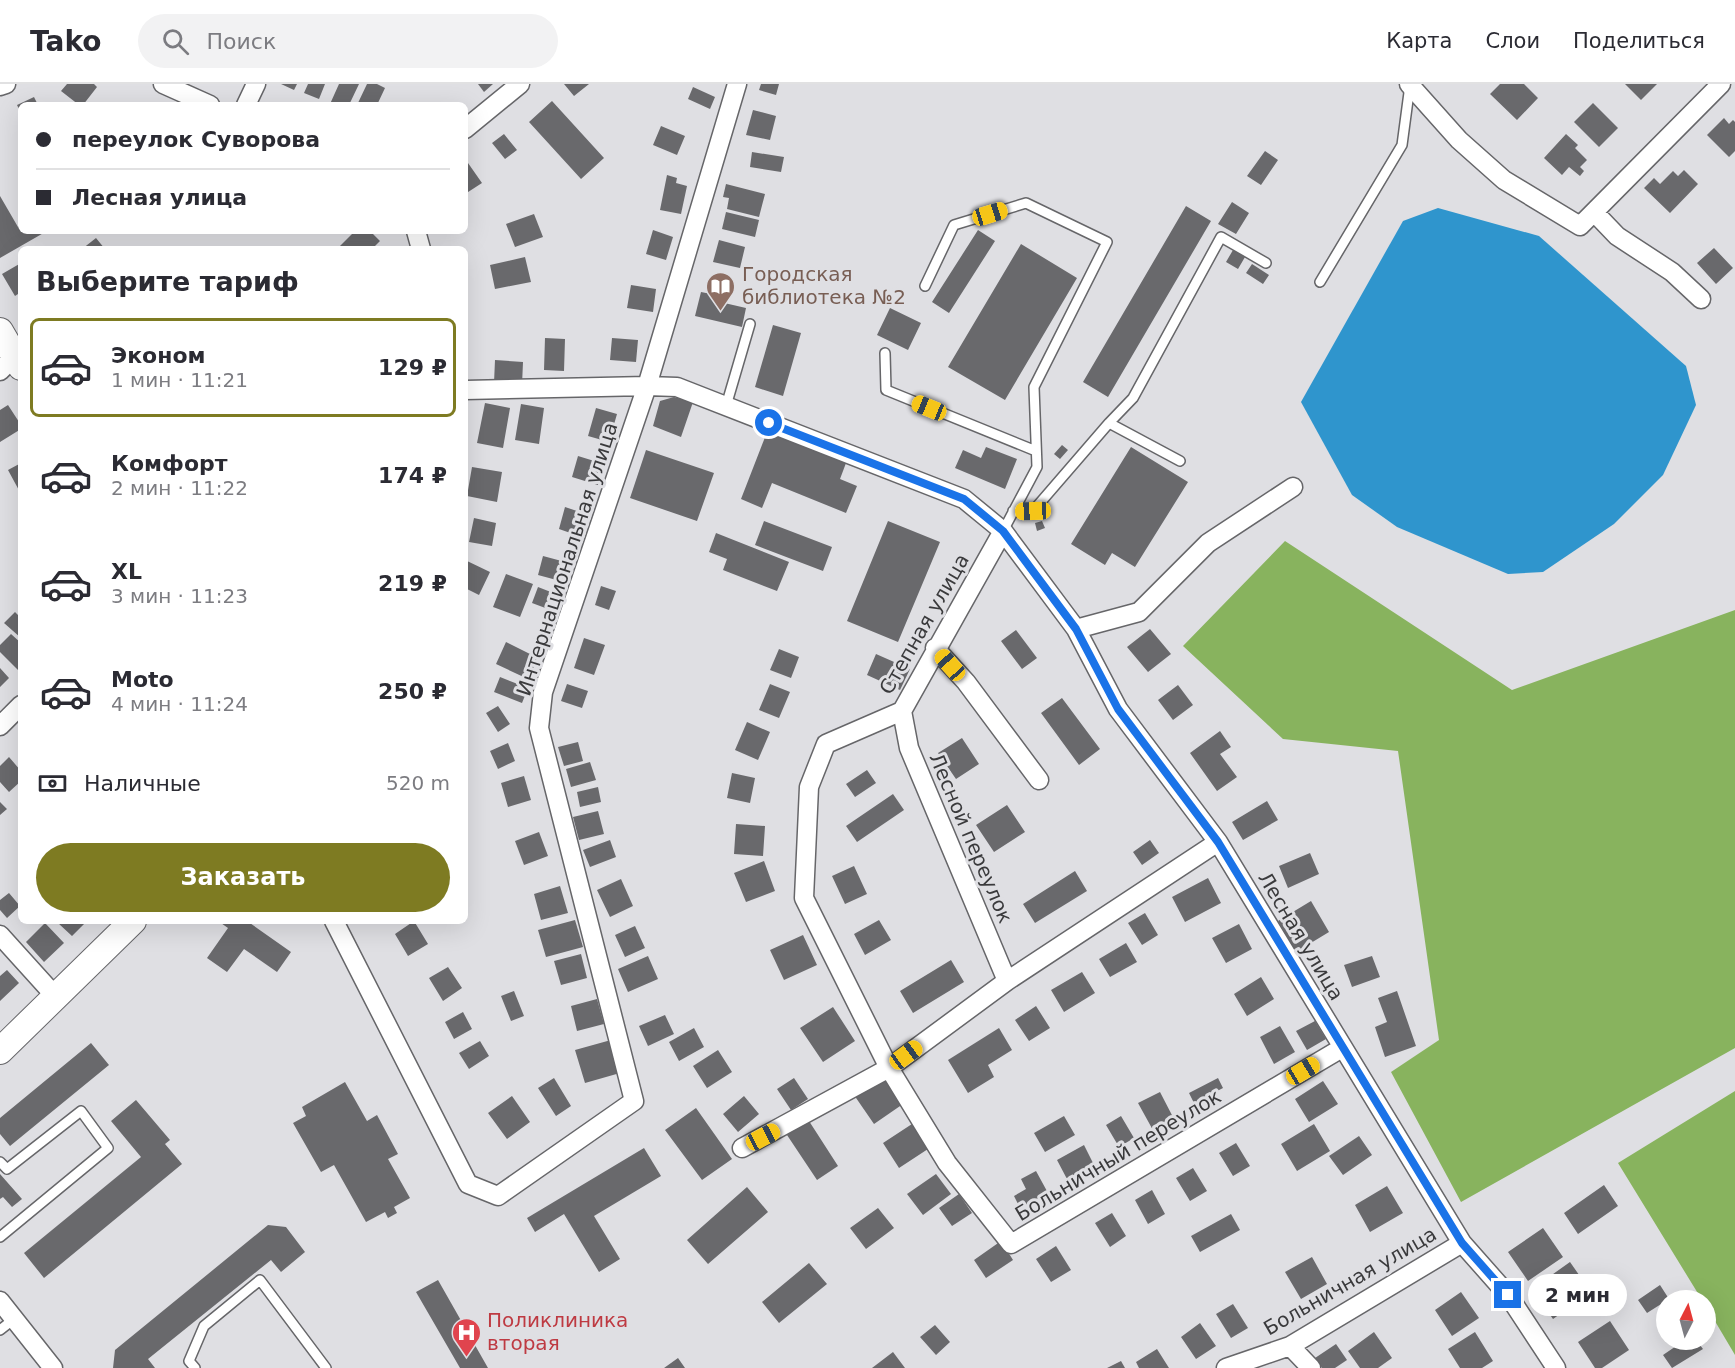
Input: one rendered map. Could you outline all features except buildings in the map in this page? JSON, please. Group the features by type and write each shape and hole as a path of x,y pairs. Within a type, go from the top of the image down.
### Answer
{"street":[{"path":"0,86 6,84"},
{"path":"163,84 203,102"},
{"path":"247,102 256,84"},
{"path":"468,127 520,84"},
{"name":"Интернациональная улица","path":"336,924 468,1184 498,1196 634,1101 539,728 543,692 647,386 737,84"},
{"path":"1409,85 1459,140 1504,180 1580,226 1721,84"},
{"path":"1594,212 1617,236 1672,272 1701,298"},
{"path":"0,331 12,365"},
{"name":"Лесная улица","path":"468,390 677,387 964,499 1003,531 1076,629 1118,709 1218,842 1462,1243 1508,1295 1556,1368"},
{"path":"1076,629 1139,612 1208,543 1293,487"},
{"name":"Степная улица","path":"889,1068 804,898 809,787 826,744 902,711 935,648 1003,531"},
{"path":"935,648 966,682 1039,780"},
{"path":"0,726 18,708"},
{"name":"Лесной переулок","path":"902,711 909,748 1007,981"},
{"path":"742,1148 889,1068 1007,981 1218,842"},
{"path":"0,1051 130,924"},
{"path":"0,935 56,997"},
{"name":"Больничный переулок","path":"889,1068 947,1163 1011,1244 1342,1048"},
{"name":"Больничная улица","path":"1226,1368 1290,1346 1462,1243"},
{"path":"0,1301 7,1325 53,1368"},
{"path":"1290,1346 1311,1368"}],"lane":[{"path":"1320,282 1402,146 1409,85"},
{"path":"925,286 954,225 1026,203 1107,242 1034,387 1037,467 1003,531"},
{"path":"1013,511 1033,511 1132,398 1221,237 1266,263"},
{"path":"726,406 750,324"},
{"path":"885,353 886,390 1036,451"},
{"path":"1109,423 1180,461"},
{"path":"0,1162 7,1169 81,1111 108,1148 0,1238"},
{"path":"195,1368 189,1360 204,1326 260,1280 322,1367"}],"green space":[{"path":"1285,541 1512,690 1735,610 1735,1048 1461,1202 1391,1072 1439,1040 1398,751 1283,739 1183,646"},
{"path":"1735,1091 1735,1355 1716,1323 1716,1290 1696,1290 1618,1163"}],"water":[{"path":"1438,208 1539,236 1686,366 1696,405 1663,475 1614,524 1543,572 1508,574 1397,527 1352,495 1301,402 1403,221"}],"place":[{"name":"Городская библиотека №2","path":"721,312"},
{"name":"Поликлиника вторая","path":"466,1358"}],"route":[{"path":"769,423 964,499 1003,531 1076,629 1118,709 1218,842 1462,1243 1508,1295"}]}
